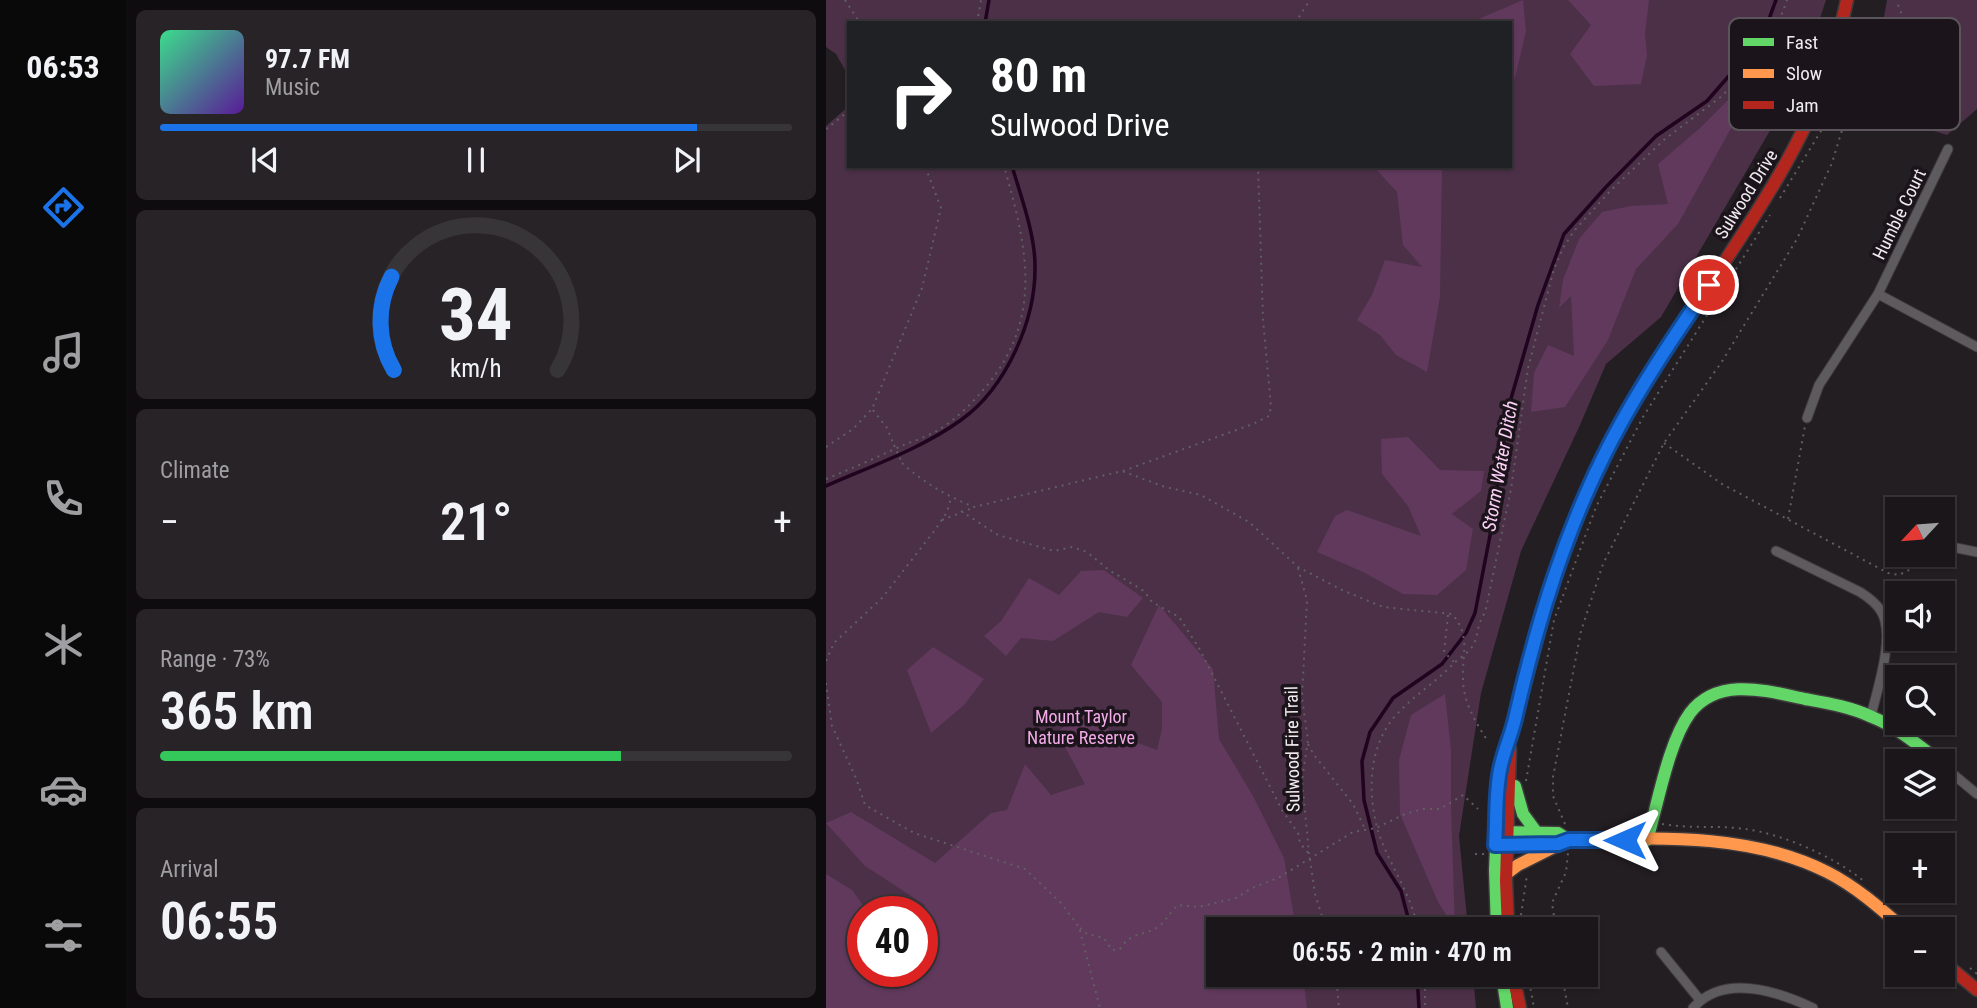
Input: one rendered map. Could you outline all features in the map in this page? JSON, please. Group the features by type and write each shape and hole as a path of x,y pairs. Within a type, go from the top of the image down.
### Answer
{"main road":[{"name":"Sulwood Drive","path":"1843,18 1847,0"},
{"name":"Sulwood Drive","path":"1497,917 1500,769 1548,591 1584,499 1612,439 1645,381 1768,195 1804,130"},
{"path":"1647,840 1677,733 1690,712 1710,697 1734,689 1750,688 1836,705 1871,716 1898,730 1922,749"},
{"name":"Sulwood Drive","path":"1508,917 1506,874 1498,842 1511,768 1509,742"},
{"path":"1511,768 1518,800 1529,824 1537,833"},
{"path":"1498,842 1537,833 1558,833 1564,842"},
{"path":"1498,842 1647,840 1746,845 1795,858 1826,872 1853,888 1890,917"},
{"path":"1506,874 1516,864 1543,854 1564,842"},
{"path":"1955,972 1977,990"},
{"path":"1504,987 1507,1008"},
{"path":"1516,987 1520,1008"}],"street":[{"name":"Humble Court","path":"1807,418 1819,385 1878,294 1948,149"},
{"path":"1878,294 1977,347"},
{"path":"1955,548 1977,552"},
{"path":"1776,551 1860,592 1872,600 1881,611 1887,630 1886,644 1871,716"},
{"path":"1955,776 1977,794"},
{"path":"1661,952 1697,1004 1719,990 1740,987 1778,995 1813,1008"}],"path":[{"path":"845,0 859,21"},
{"path":"977,21 981,0"},
{"path":"1296,21 1310,0"},
{"path":"1780,18 1787,0"},
{"path":"1896,0 1904,18"},
{"path":"1415,917 1410,899 1386,852 1377,827 1371,802 1371,771 1382,735 1398,712 1473,647 1479,622 1485,613 1505,522 1528,368 1554,269 1574,231 1611,190 1665,139 1729,89"},
{"path":"826,129 847,113"},
{"path":"1776,203 1821,130"},
{"path":"1554,917 1552,903 1566,872 1563,815 1553,796 1553,777 1581,631 1604,564 1664,443 1721,363 1797,239 1832,163 1842,130"},
{"path":"826,447 853,429 873,409 922,288 941,208 926,168"},
{"path":"826,479 942,428 970,406 999,370 1015,342 1025,306 1026,263 1017,212 1005,168"},
{"path":"942,520 974,507 1122,471 1269,416 1271,407 1263,319 1258,168"},
{"path":"1526,786 1554,621 1596,507 1643,417 1769,215"},
{"path":"873,409 887,428 902,463 919,479 951,498 974,507"},
{"path":"1788,519 1807,418"},
{"path":"1664,443 1722,484 1888,573 1899,575 1915,567"},
{"path":"1122,471 1165,487 1201,495 1249,522 1297,567 1342,590 1383,607 1452,614 1458,621 1466,645 1463,679 1466,702 1487,740"},
{"path":"826,661 834,643 882,598 942,520 951,498"},
{"path":"961,511 998,535 1054,551 1072,547 1087,552 1109,570 1144,591 1152,601 1179,617 1199,649 1282,810 1298,833 1300,843 1309,854"},
{"path":"1955,559 1964,559"},
{"name":"Sulwood Fire Trail","path":"1297,567 1307,600 1302,697 1308,743 1302,780 1315,894 1322,917"},
{"path":"1448,614 1444,652 1454,662"},
{"path":"826,682 832,726 856,778 865,806 914,833 1025,869 1061,903 1087,934 1104,938 1112,950 1120,949 1125,940 1163,924 1178,905 1198,907 1236,898 1252,888 1278,878 1301,861 1310,859 1353,832 1377,827 1423,809 1440,809 1462,795 1478,809"},
{"path":"1308,743 1314,755 1353,804 1366,830"},
{"path":"1475,854 1498,842"},
{"path":"1077,924 1100,1008"},
{"path":"1337,987 1339,1008"},
{"path":"1425,987 1425,1008"},
{"path":"1530,987 1534,1008"},
{"path":"1564,987 1568,1008"}],"green space":[{"name":"Mount Taylor Nature Reserve","path":"826,0 1826,0 1820,18 1729,18 1729,130 1770,130 1661,317 1606,364 1521,551 1481,693 1459,836 1467,917 1206,917 1206,987 1474,987 1476,1008 826,1008 826,126 847,108 847,168 1512,168 1512,21 847,21 847,73 836,54 826,47"},
{"path":"1523,0 1526,31 1515,78 1512,77 1512,21 1479,21"},
{"path":"1568,0 1649,0 1645,34 1647,55 1641,84 1594,86 1570,54 1591,25"},
{"path":"1887,0 1977,0 1977,109 1960,124 1960,18 1884,18"},
{"path":"1729,99 1730,130 1678,224 1636,269 1608,340 1565,407 1531,412 1534,373 1548,345 1574,356 1571,296 1559,308 1563,280 1579,239 1602,212 1631,206 1668,204 1658,164"},
{"path":"1931,130 1953,130 1947,135"},
{"path":"1375,168 1442,168 1440,297 1427,372 1396,355 1380,335 1357,320 1372,295 1385,260 1422,267 1403,245 1397,192"},
{"path":"1408,437 1440,470 1484,471 1481,491 1452,514 1473,529 1466,570 1437,595 1403,594 1363,572 1317,552 1335,516 1347,510 1421,536 1408,506 1382,474 1381,439"},
{"path":"1104,570 1143,598 1127,617 1099,612 1053,641 1021,638 1006,656 984,636 1001,621 1029,578 1059,595 1081,571"},
{"path":"1159,605 1213,669 1219,739 1253,796 1284,858 1294,917 1206,917 1206,987 1304,987 1307,1008 826,1008 826,874 852,890 856,896 847,896 847,987 938,987 938,896 911,896 865,866 826,823 851,812 935,863 991,813 1007,810 1025,764 1051,795 1085,784 1057,732 1084,712 1119,736 1157,750 1162,729 1162,702 1131,665"},
{"path":"933,647 984,679 964,705 931,733 907,670"},
{"path":"1445,694 1451,749 1455,917 1447,917 1438,902 1400,814 1399,760 1411,715"}],"waterway":[{"path":"985,21 989,0"},
{"name":"Storm Water Ditch","path":"1769,18 1776,0"},
{"name":"Storm Water Ditch","path":"1408,917 1401,891 1377,853 1364,800 1362,761 1370,732 1393,698 1442,664 1466,633 1475,613 1492,525 1508,409 1538,305 1564,234 1656,136 1707,101 1729,76"},
{"path":"826,486 946,430 977,406 992,390 1004,371 1024,330 1034,287 1035,266 1030,228 1013,168"},
{"name":"Storm Water Ditch","path":"1418,987 1419,1008"}],"traffic: fast":[{"path":"1497,917 1495,870 1499,779 1550,591 1582,505 1622,421 1645,381 1723,264"},
{"path":"1647,840 1670,757 1682,726 1701,701 1714,694 1729,690 1759,690 1830,704 1872,717 1923,749"},
{"path":"1515,786 1523,814 1537,833"},
{"path":"1501,832 1558,833 1569,840"},
{"path":"1504,987 1507,1008"}],"traffic: slow":[{"path":"1495,845 1634,839 1700,840 1733,844 1796,859 1827,872 1867,898 1890,917"},
{"path":"1506,874 1558,845"}],"traffic: jam":[{"path":"1843,18 1847,0"},
{"path":"1723,264 1756,214 1803,130"},
{"path":"1508,917 1510,749"},
{"path":"1955,972 1977,990"},
{"path":"1516,987 1520,1008"}],"route":[{"path":"1625,840 1569,840 1558,844 1495,845 1500,769 1548,591 1584,499 1612,439 1645,381 1709,285"}]}
